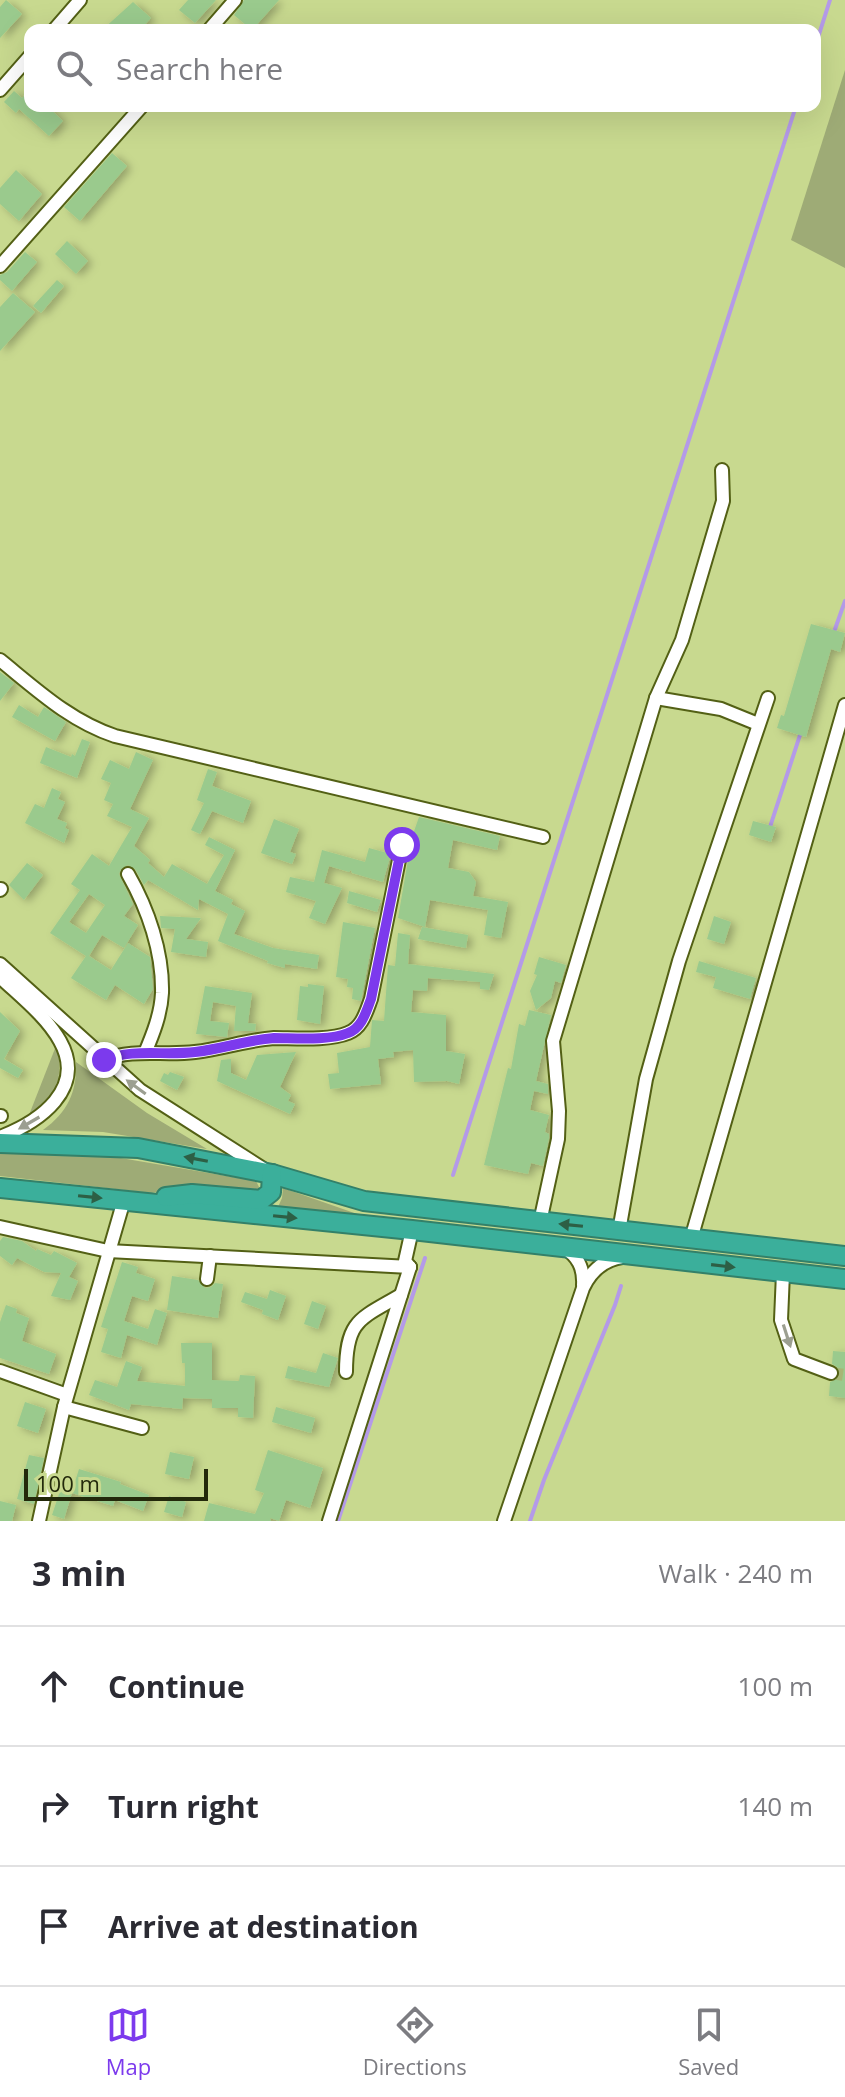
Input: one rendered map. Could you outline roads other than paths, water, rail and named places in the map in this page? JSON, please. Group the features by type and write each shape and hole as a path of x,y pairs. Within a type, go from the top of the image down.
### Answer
{"highway":[{"path":"0,1140 138,1148 272,1174 364,1201 845,1256"},
{"path":"124,1200 192,1194 258,1201 271,1192 272,1174"},
{"path":"0,1188 845,1279"}],"street":[{"path":"59,24 80,0"},
{"path":"214,24 235,0"},
{"path":"0,90 24,63"},
{"path":"0,266 137,112"},
{"path":"540,1222 558,1139 559,1097 553,1041 656,698 682,640 723,501 722,470"},
{"path":"0,660 59,709 88,727 543,837"},
{"path":"656,698 721,709 758,724"},
{"path":"619,1231 646,1079 679,961 768,698"},
{"path":"691,1239 845,705"},
{"path":"104,1060 119,1054 194,1052 258,1039 333,1036 347,1034 357,1027 371,999 402,845"},
{"path":"128,874 145,904 158,957 162,994 156,1027 145,1053"},
{"path":"0,964 140,1090 272,1174"},
{"path":"0,977 52,1029 62,1044 66,1078 58,1098 44,1114 0,1140"},
{"path":"43,1520 66,1401 124,1200"},
{"path":"0,1227 108,1251 408,1264"},
{"path":"329,1521 401,1295 412,1230"},
{"path":"563,1247 579,1261 583,1288"},
{"path":"207,1279 210,1256"},
{"path":"504,1521 583,1288 592,1272 611,1259 645,1257"},
{"path":"783,1273 781,1320 794,1359 831,1373"},
{"path":"346,1372 350,1330 365,1316 401,1295"},
{"path":"0,1371 66,1401 142,1428"}],"waterway":[{"path":"821,28 830,0"},
{"path":"453,1175 794,112"},
{"path":"834,632 845,601"},
{"path":"769,830 801,732"},
{"path":"338,1521 425,1258"},
{"path":"530,1521 621,1286"}],"tunnel":[{"path":"831,1373 845,1375"}]}
